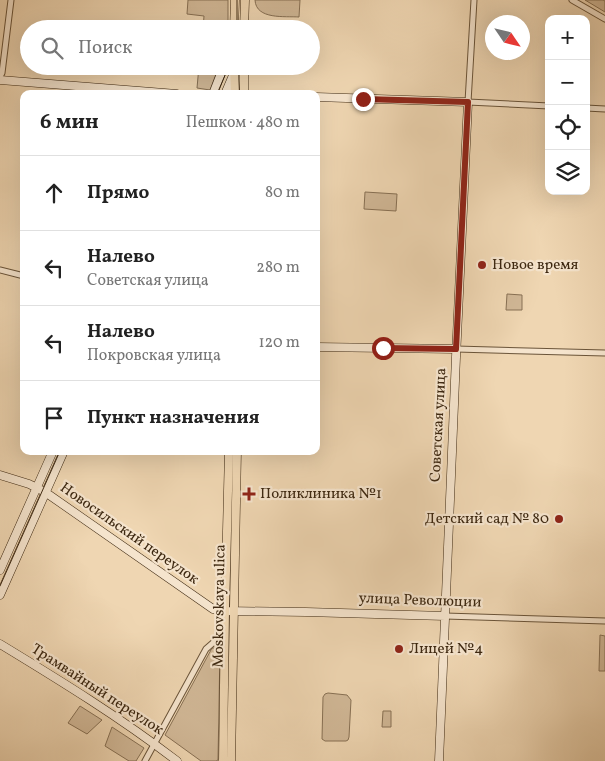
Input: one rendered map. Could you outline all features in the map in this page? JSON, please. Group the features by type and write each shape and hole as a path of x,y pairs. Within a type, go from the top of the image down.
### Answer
{"main road":[{"path":"234,20 235,0"},
{"path":"244,20 245,0"},
{"path":"234,90 235,75"},
{"path":"244,75 244,90"},
{"name":"Moskovskaya ulica","path":"223,761 229,455"},
{"name":"Moskovskaya ulica","path":"231,761 237,455"}],"street":[{"path":"11,0 0,79 129,90"},
{"name":"Советская улица","path":"439,761 456,349 474,0"},
{"path":"572,0 605,19"},
{"path":"215,90 220,75"},
{"path":"227,90 232,75"},
{"path":"320,97 545,106"},
{"path":"590,108 605,109"},
{"path":"0,270 20,275"},
{"path":"320,347 605,353"},
{"path":"0,570 51,455"},
{"path":"0,595 62,455"},
{"name":"Новосильский переулок","path":"0,475 37,487 45,492 213,609 234,611"},
{"name":"улица Революции","path":"234,611 605,621"},
{"path":"145,761 206,649 214,642 224,638"},
{"name":"Трамвайный переулок","path":"0,644 59,680 177,761"}],"shaded area":[{"path":"188,0 228,0 228,20 204,20 204,16 187,14"},
{"path":"255,0 300,0 299,17 266,14 260,11"},
{"path":"585,0 605,1 605,12"},
{"path":"198,75 216,75 210,90 197,88"},
{"path":"365,192 397,194 396,211 364,209"},
{"path":"507,294 522,295 522,310 506,310"},
{"path":"600,635 605,636 605,671 599,671"},
{"path":"212,648 220,648 218,760 201,761 165,735"},
{"path":"328,693 347,695 351,700 349,737 346,741 325,741 322,739 323,697"},
{"path":"80,706 102,720 87,734 68,723"},
{"path":"383,711 391,711 391,727 382,727"},
{"path":"112,727 144,748 136,761 129,761 105,746"}],"tram line":[{"path":"237,0 237,20"},
{"path":"219,90 225,75"},
{"path":"0,586 58,455"}],"place":[{"name":"Новое время","path":"482,265"},
{"name":"Поликлиника №1","path":"249,494"},
{"name":"Детский сад № 80","path":"559,519"},
{"name":"Лицей №4","path":"399,649"}],"route":[{"path":"363,99 468,102 456,349 383,348"}]}
